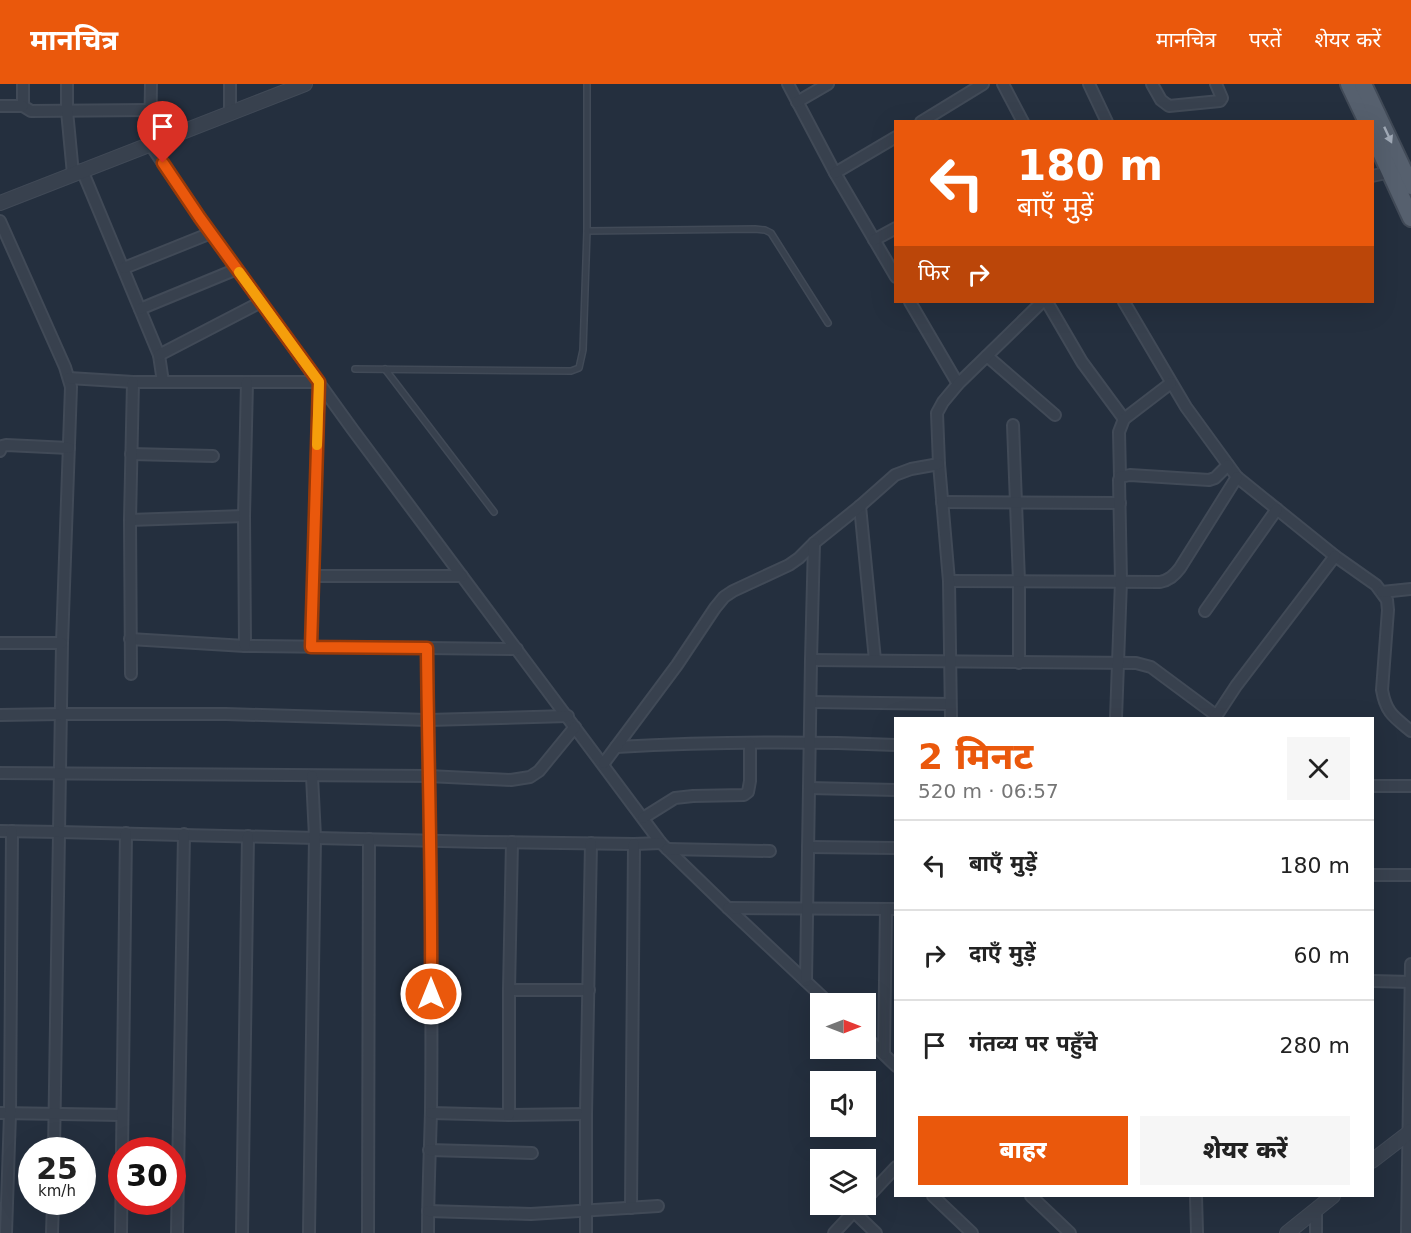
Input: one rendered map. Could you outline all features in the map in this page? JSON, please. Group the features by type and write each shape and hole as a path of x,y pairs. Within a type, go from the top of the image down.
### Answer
{"main road":[{"path":"1349,84 1366,120"},
{"path":"1363,84 1411,186"},
{"path":"1374,138 1411,218"}],"street":[{"path":"23,84 23,106"},
{"path":"67,84 67,111 77,172 124,268 141,309 159,355 163,382"},
{"path":"151,84 150,144 319,382 664,846 819,993"},
{"path":"230,84 230,113"},
{"path":"0,203 230,113 283,88 305,84"},
{"path":"788,84 835,173 894,274"},
{"path":"797,102 828,84"},
{"path":"924,120 983,84"},
{"path":"1003,84 1022,120"},
{"path":"1089,84 1106,120"},
{"path":"1152,84 1164,104 1174,106 1220,101 1222,98 1216,84"},
{"path":"0,106 23,106 31,111 151,110"},
{"path":"835,173 894,138"},
{"path":"1374,176 1390,172"},
{"path":"0,222 71,387 62,643 54,1137"},
{"path":"874,240 894,229"},
{"path":"124,268 211,232"},
{"path":"141,309 237,269"},
{"path":"159,355 261,302"},
{"path":"911,303 958,384"},
{"path":"1027,303 1032,312"},
{"path":"951,717 949,581 937,413 958,384 1041,303"},
{"path":"1048,303 1082,362 1124,419"},
{"path":"1125,303 1186,407 1237,477 1382,592 1387,600 1388,610 1382,690 1384,701 1387,710 1411,731"},
{"path":"987,356 1055,415"},
{"path":"69,378 133,382 319,382"},
{"path":"131,674 130,520 133,382"},
{"path":"245,646 244,516 247,382"},
{"path":"311,647 319,382"},
{"path":"1116,717 1121,581 1119,432 1124,419 1171,383"},
{"path":"1013,425 1019,581 1019,663"},
{"path":"0,451 2,446 6,445 69,447"},
{"path":"131,454 213,456"},
{"path":"604,763 724,597 799,558 895,475 911,469 939,464"},
{"path":"1120,477 1130,475 1209,480 1215,478 1228,465"},
{"path":"949,581 1160,582 1167,580 1175,575 1237,477"},
{"path":"942,502 1120,502"},
{"path":"860,506 875,660"},
{"path":"1205,611 1277,509"},
{"path":"130,520 244,516"},
{"path":"806,981 814,543"},
{"path":"811,660 1136,663 1151,667 1216,717 1236,686 1335,556"},
{"path":"314,576 462,576"},
{"path":"1382,592 1411,589"},
{"path":"130,639 245,646 517,649"},
{"path":"0,643 62,643"},
{"path":"427,648 431,1113 428,1233"},
{"path":"810,702 950,704"},
{"path":"0,715 226,714 428,720 568,716"},
{"path":"0,773 428,776 511,780 530,777 539,771 575,727"},
{"path":"616,747 810,742 894,745"},
{"path":"643,818 675,798 744,795 748,792 750,781 750,744"},
{"path":"309,1233 315,837 312,776"},
{"path":"1374,786 1411,786"},
{"path":"809,788 894,790"},
{"path":"0,831 634,844 770,851"},
{"path":"6,1233 5,1114 12,923 12,831"},
{"path":"121,1233 126,833"},
{"path":"177,1233 184,834"},
{"path":"242,1233 248,836"},
{"path":"368,1233 369,839"},
{"path":"509,1115 512,842"},
{"path":"585,1233 591,843"},
{"path":"631,1208 634,844"},
{"path":"808,847 894,848"},
{"path":"1374,875 1411,875"},
{"path":"728,908 891,909 884,1054"},
{"path":"0,924 12,923"},
{"path":"1407,1233 1411,964"},
{"path":"1374,981 1411,982"},
{"path":"509,990 589,990"},
{"path":"876,1046 894,1064"},
{"path":"431,1113 586,1114"},
{"path":"5,1114 122,1115"},
{"path":"1374,1159 1410,1131"},
{"path":"429,1150 532,1153"},
{"path":"876,1188 894,1169"},
{"path":"934,1197 972,1233"},
{"path":"1031,1197 1070,1233"},
{"path":"1196,1197 1197,1233"},
{"path":"1287,1233 1332,1197"},
{"path":"428,1210 531,1214 658,1206"},
{"path":"1316,1210 1316,1233"},
{"path":"52,1233 53,1215"},
{"path":"834,1233 851,1215"},
{"path":"862,1215 876,1233"}],"lane":[{"path":"355,369 571,371 579,368 584,350 587,84"},
{"path":"587,231 765,230 771,233 828,323"},
{"path":"385,369 494,512"}],"slow traffic":[{"path":"239,272 319,382 317,445"}],"route":[{"path":"163,163 319,382 311,647 427,648 431,994"}]}
